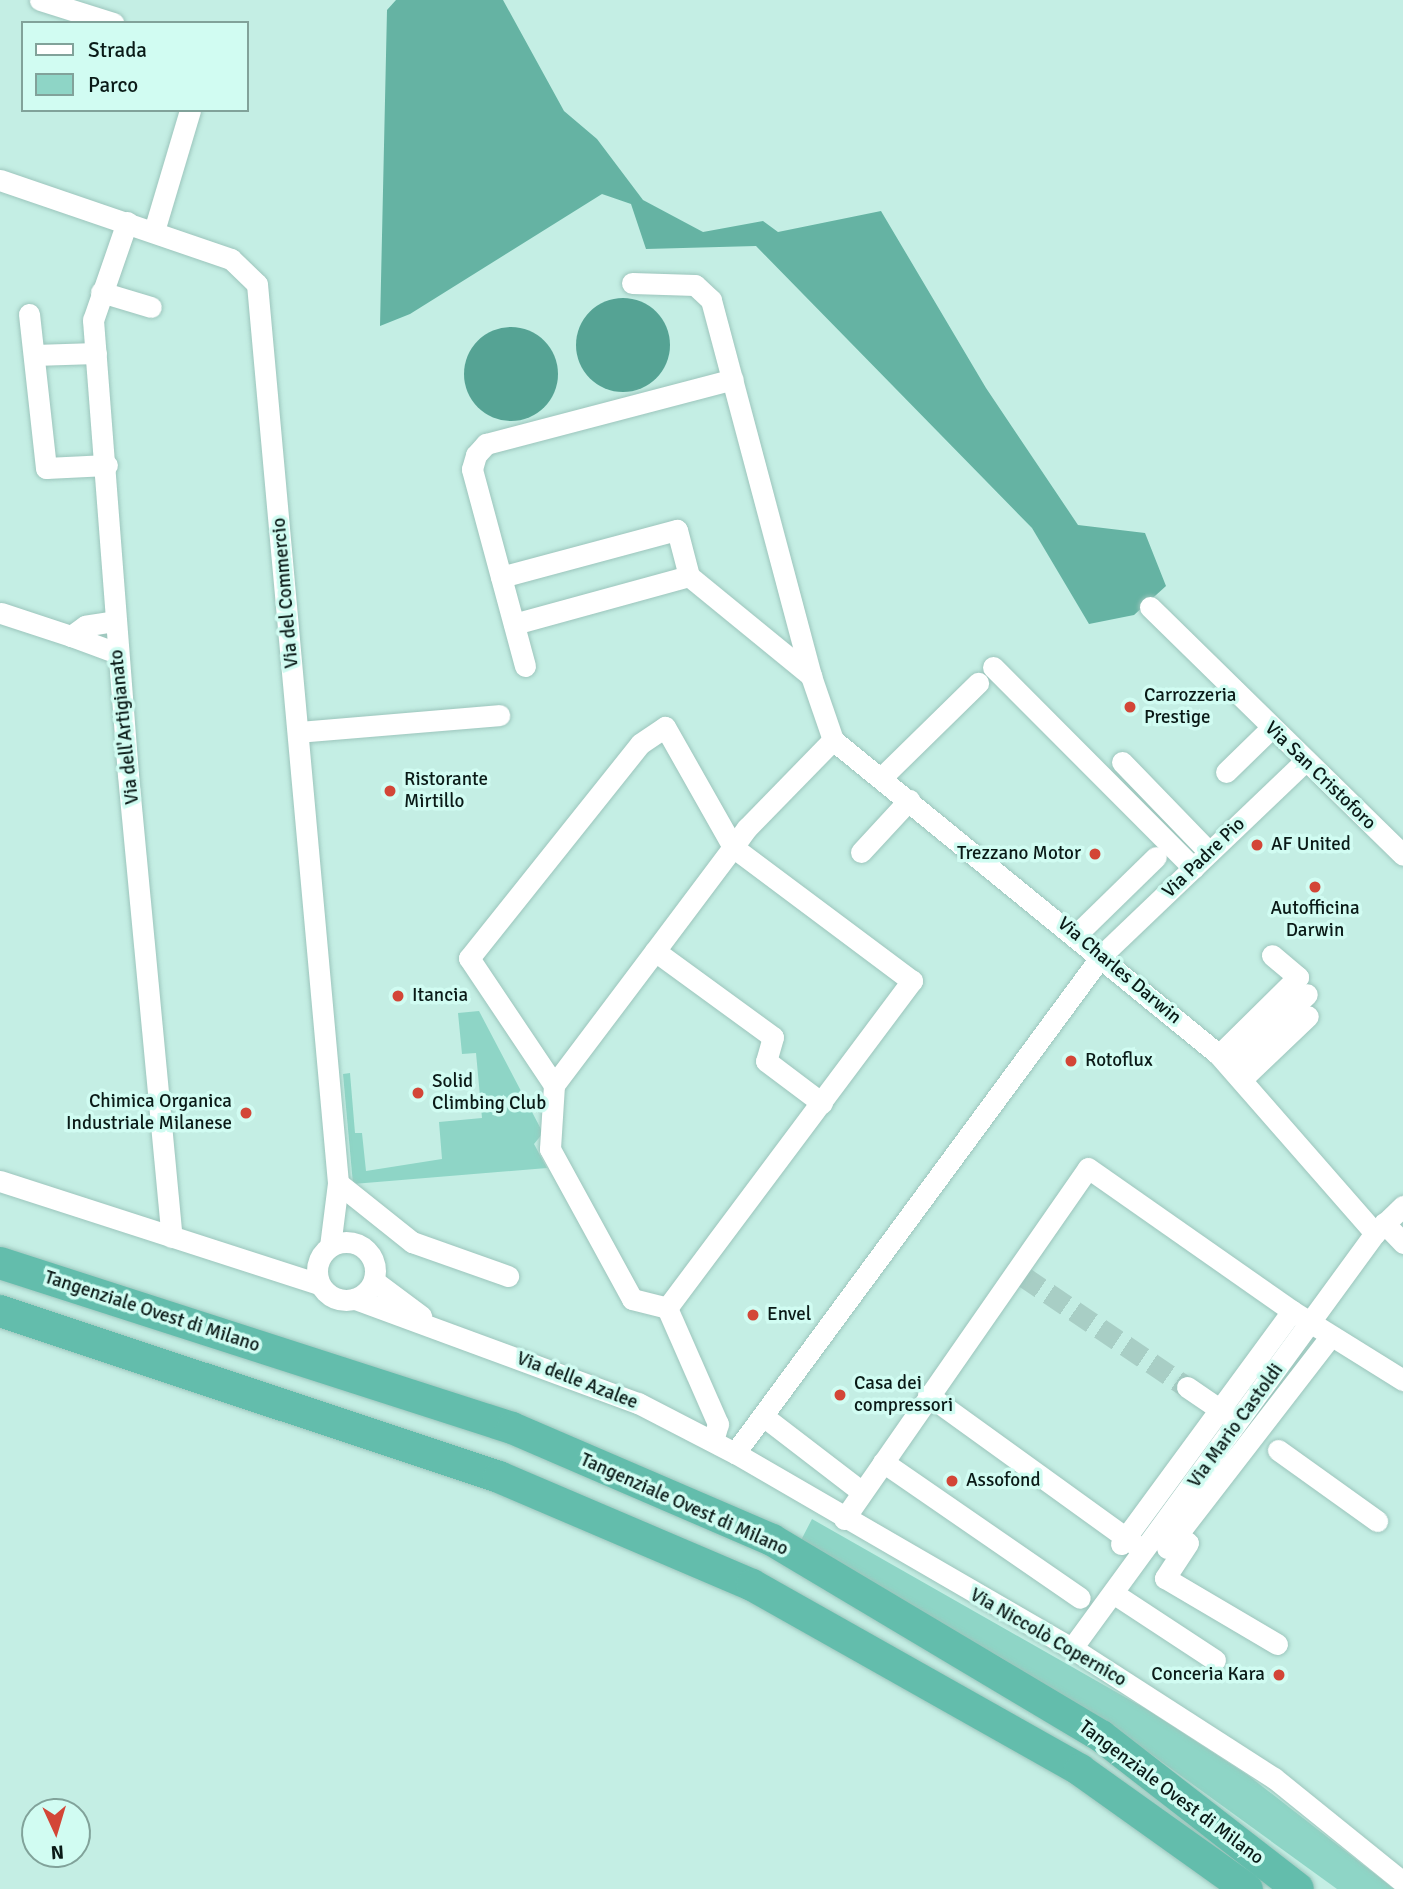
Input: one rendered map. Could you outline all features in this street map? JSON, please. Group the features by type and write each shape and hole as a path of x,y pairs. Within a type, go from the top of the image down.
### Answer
{"highway":[{"name":"Tangenziale Ovest di Milano","path":"0,1263 512,1428 772,1541 1101,1735 1298,1889"},
{"name":"Tangenziale Ovest di Milano","path":"0,1311 499,1477 752,1585 1080,1770 1247,1889"}],"street":[{"path":"40,0 107,21"},
{"path":"154,231 189,112"},
{"name":"Via del Commercio","path":"0,180 231,259 257,284 338,1183 330,1246"},
{"name":"Via dell'Artigianato","path":"127,222 94,311 107,465 117,653 172,1237"},
{"path":"632,283 695,285 708,294 811,676 833,740 733,847 554,1085 550,1149 555,1159 632,1299 667,1308"},
{"path":"101,292 151,307"},
{"path":"29,314 46,468 107,465"},
{"path":"34,355 96,353"},
{"path":"525,666 472,469 481,449 733,379"},
{"path":"502,578 677,530 689,576 811,676"},
{"path":"514,624 689,576"},
{"name":"Via San Cristoforo","path":"1150,607 1270,729 1403,855"},
{"path":"1,613 117,653"},
{"path":"71,636 85,626 115,621"},
{"path":"881,778 986,675 1193,868"},
{"path":"298,732 499,715"},
{"path":"554,1085 469,958 640,744 665,727 733,847 912,981 667,1308"},
{"path":"1226,772 1270,729"},
{"name":"Via Charles Darwin","path":"833,740 1077,934 1231,1067 1380,1228 1403,1243"},
{"name":"Via Padre Pio","path":"736,1453 1102,955 1306,761"},
{"path":"1122,762 1209,852"},
{"path":"861,852 909,800"},
{"path":"1077,934 1156,857"},
{"path":"655,951 773,1037 766,1060 822,1103"},
{"path":"1231,1067 1298,977 1272,955"},
{"path":"1231,1067 1306,1010"},
{"path":"844,1519 928,1395 1019,1274 1088,1168 1292,1311 1403,1380"},
{"path":"0,1181 249,1262 318,1275 337,1299 355,1299 374,1280 375,1264 367,1250 349,1242 330,1246 318,1275"},
{"path":"338,1183 412,1242 508,1276"},
{"name":"Via del Commercio","path":"338,1183 367,1250"},
{"name":"Via Mario Castoldi","path":"1072,1648 1144,1552 1259,1435 1310,1323 1380,1228 1403,1206"},
{"name":"Via delle Azalee","path":"374,1280 437,1328"},
{"name":"Via delle Azalee","path":"355,1299 638,1403 713,1441"},
{"path":"667,1308 718,1424 713,1441"},
{"path":"1124,1541 1292,1311"},
{"path":"1278,1644 1165,1577 1188,1543 1172,1541 1259,1435 1331,1336"},
{"path":"1187,1387 1259,1435 1377,1521"},
{"path":"928,1395 1124,1541 1144,1552"},
{"path":"763,1416 862,1492"},
{"name":"Via Niccolò Copernico","path":"713,1441 844,1519 1072,1648 1275,1778 1403,1881"},
{"path":"883,1462 1080,1598"},
{"path":"1113,1593 1215,1660"}],"green space":[{"path":"479,1011 543,1133 534,1144 547,1168 353,1184 343,1074 350,1073 355,1133 362,1133 366,1171 442,1159 439,1122 482,1118 476,1053 462,1054 458,1013"},
{"path":"812,1519 1146,1709 1249,1776 1394,1889 1337,1889 1144,1749 1000,1657 798,1546"}],"shaded area":[{"path":"396,0 503,0 564,111 597,139 643,200 703,232 763,221 778,232 881,211 986,388 1078,525 1145,533 1166,586 1134,615 1089,624 1032,528 756,246 646,249 631,204 602,194 410,314 380,326 387,10"},
{"path":"623,298 641,301 656,312 667,327 670,345 667,363 656,378 641,389 623,392 605,389 590,378 579,363 576,345 579,327 590,312 605,301"},
{"path":"511,327 529,330 544,341 555,356 558,374 555,392 544,407 529,418 511,421 493,418 478,407 467,392 464,374 467,356 478,341 493,330"}],"tunnel":[{"path":"1023,1276 1187,1387"}],"place":[{"name":"Carrozzeria Prestige","path":"1130,707"},
{"name":"Ristorante Mirtillo","path":"390,791"},
{"name":"AF United","path":"1257,845"},
{"name":"Trezzano Motor","path":"1095,854"},
{"name":"Autofficina Darwin","path":"1315,887"},
{"name":"Itancia","path":"398,996"},
{"name":"Rotoflux","path":"1071,1061"},
{"name":"Solid Climbing Club","path":"418,1093"},
{"name":"Chimica Organica Industriale Milanese","path":"246,1113"},
{"name":"Envel","path":"753,1315"},
{"name":"Casa dei compressori","path":"840,1395"},
{"name":"Assofond","path":"952,1481"},
{"name":"Conceria Kara","path":"1279,1675"}]}
